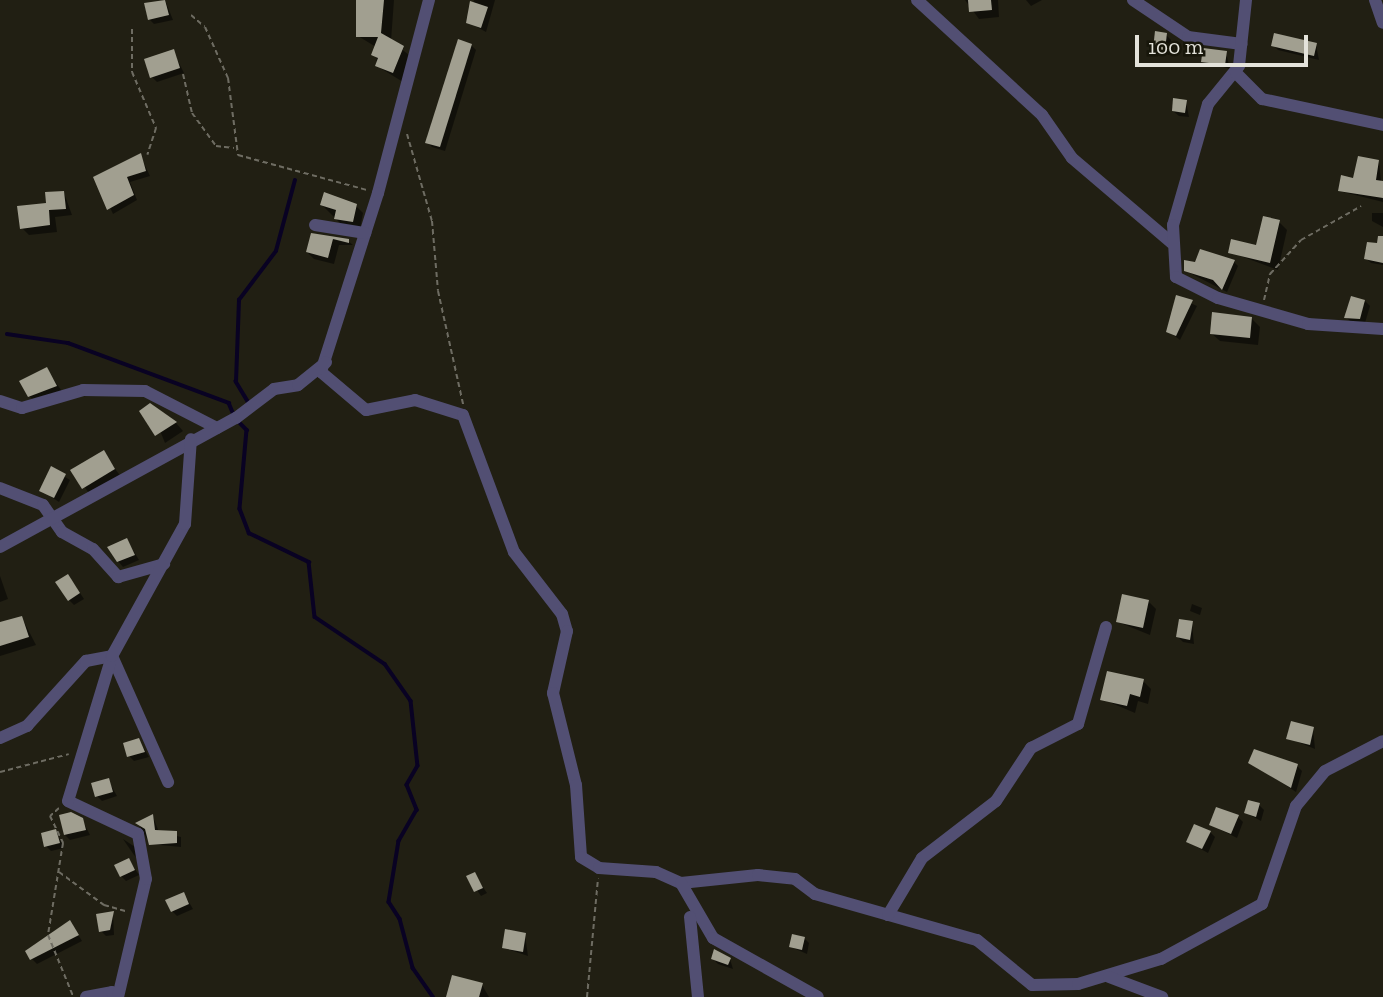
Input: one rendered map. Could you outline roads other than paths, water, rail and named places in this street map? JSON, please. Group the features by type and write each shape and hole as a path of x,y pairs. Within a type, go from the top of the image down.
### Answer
{"street":[{"path":"429,0 378,193 327,361 321,372 366,410 415,400 463,415 514,552 562,614 567,631 553,693 576,785 581,857 600,868 656,872 681,883 785,877 815,894 977,940 1031,991 1109,977 1161,959 1262,904 1296,806 1325,771 1383,741"},
{"path":"916,0 1042,116 1072,158 1172,243"},
{"path":"1133,0 1188,37 1242,44"},
{"path":"1246,0 1236,73 1208,104 1172,243 1182,284 1262,312 1308,324 1383,329"},
{"path":"1377,2 1383,23"},
{"path":"1236,73 1262,99 1383,125"},
{"path":"315,225 365,233"},
{"path":"0,547 58,520 191,439 217,428 274,389 298,385 327,361"},
{"path":"0,401 22,408 83,390 145,391 217,428"},
{"path":"116,997 146,879 138,834 68,801 112,656 185,524 191,439"},
{"path":"0,488 43,505 58,520 62,532 93,549 118,577 164,564"},
{"path":"888,915 922,858 996,801 1031,748 1078,724 1106,627"},
{"path":"0,738 27,726 86,660 112,656"},
{"path":"112,656 168,782"},
{"path":"681,883 696,928 698,997"},
{"path":"681,883 713,938 818,997"},
{"path":"1109,977 1162,997"},
{"path":"86,997 112,992 116,997"}],"waterway":[{"path":"249,404 236,382 239,300 276,251 295,180"},
{"path":"7,334 68,343 229,403 234,415"},
{"path":"238,421 247,430 240,509 249,533 309,562 315,617 385,664 411,701 418,766 407,785 417,810 399,841 389,902 400,919 413,968 433,997"}]}
